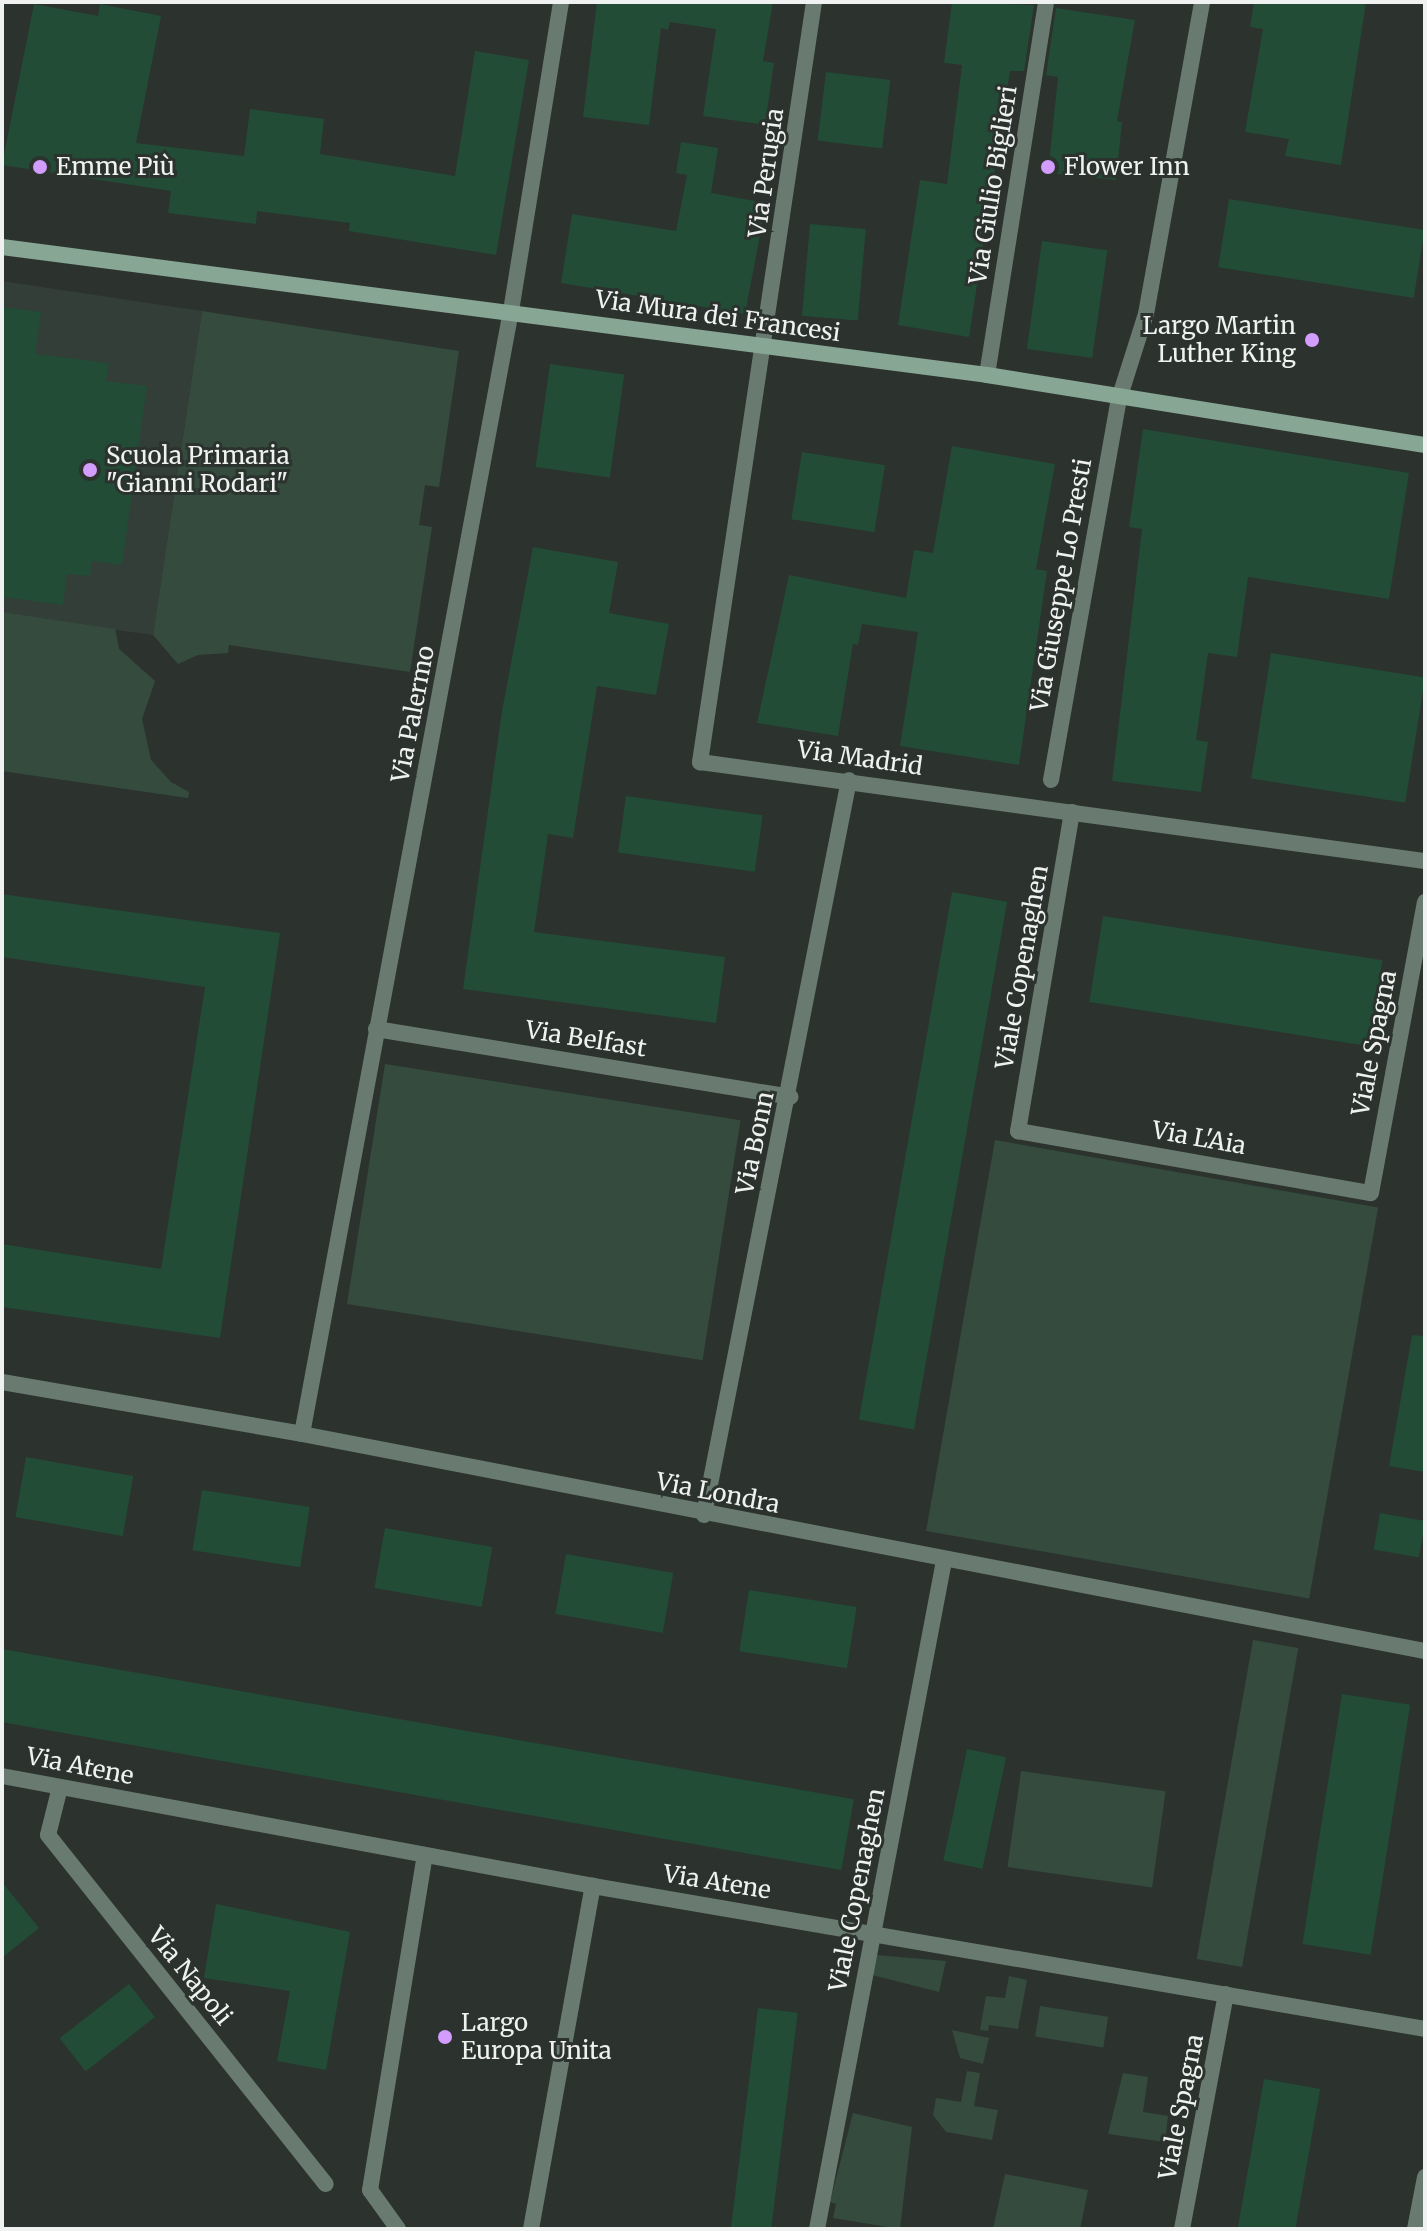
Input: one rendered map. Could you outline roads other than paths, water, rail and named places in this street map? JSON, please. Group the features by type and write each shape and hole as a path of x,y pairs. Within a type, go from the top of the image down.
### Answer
{"street":[{"name":"Via Palermo","path":"302,1434 511,311 561,2"},
{"name":"Via Perugia","path":"765,350 814,2"},
{"name":"Via Giulio Biglieri","path":"987,375 1046,2"},
{"name":"Via Giuseppe Lo Presti","path":"1051,780 1119,399 1146,314 1202,2"},
{"name":"Via Mura dei Francesi","path":"2,247 511,311 765,350 987,375 1119,399 1425,445"},
{"name":"Via Madrid","path":"765,350 700,762 1425,861"},
{"name":"Via Bonn","path":"704,1515 790,1097 849,780"},
{"name":"Viale Copenaghen","path":"1018,1131 1072,812"},
{"name":"Viale Spagna","path":"1371,1193 1425,902"},
{"name":"Via Belfast","path":"376,1029 790,1097"},
{"name":"Via L'Aia","path":"1018,1131 1371,1193"},
{"name":"Via Londra","path":"2,1382 302,1434 704,1515 1425,1651"},
{"name":"Viale Copenaghen","path":"817,2229 944,1561"},
{"name":"Via Atene","path":"2,1776 593,1886 1425,2029"},
{"name":"Via Napoli","path":"60,1787 48,1835 326,2184"},
{"path":"398,2229 370,2190 425,1855"},
{"path":"531,2229 593,1886"},
{"name":"Viale Spagna","path":"1182,2229 1226,1994"},
{"path":"1415,2229 1425,2177"}],"place":[{"name":"Emme Più","path":"40,167"},
{"name":"Flower Inn","path":"1048,167"},
{"name":"Largo Martin Luther King","path":"1312,340"},
{"name":"Scuola Primaria \"Gianni Rodari\"","path":"90,470"},
{"name":"Largo Europa Unita","path":"445,2037"}]}
